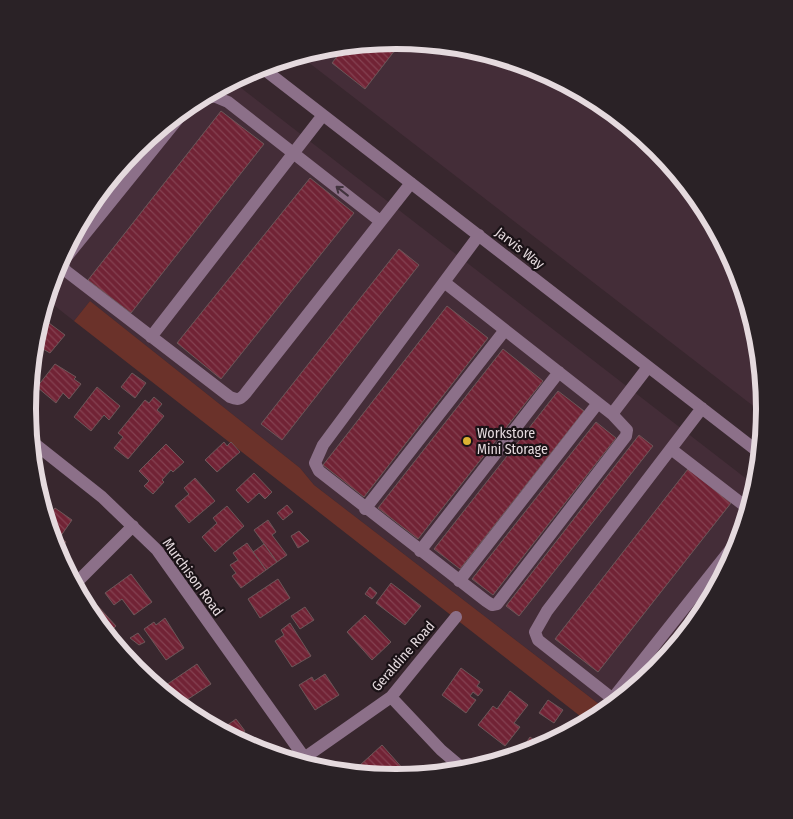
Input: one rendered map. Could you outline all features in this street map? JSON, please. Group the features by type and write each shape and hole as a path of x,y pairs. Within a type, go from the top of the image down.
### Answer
{"street":[{"name":"Jarvis Way","path":"269,73 755,449"},
{"path":"217,97 228,102 380,221"},
{"path":"151,337 323,115"},
{"path":"92,218 162,137"},
{"path":"65,269 230,397 241,399 410,183"},
{"path":"444,282 612,414 627,430 626,436 498,604 492,605 324,477 315,463 317,456 444,282 479,235"},
{"path":"365,509 506,330"},
{"path":"612,414 648,367"},
{"path":"420,551 558,372"},
{"path":"459,581 598,403"},
{"path":"612,698 538,640 535,632 547,611 702,408"},
{"name":"Murchison Road","path":"38,446 102,496 157,550 297,755"},
{"path":"671,449 743,505"},
{"path":"79,580 133,526"},
{"path":"624,688 725,557"},
{"name":"Geraldine Road","path":"304,757 391,697 456,617"},
{"path":"391,697 441,750 458,765"}],"shaded area":[{"path":"396,49 444,52 467,56 512,68 556,86 597,110 616,124 651,155 682,190 696,209 720,250 738,294 750,339 754,362 757,409 307,61 349,52"},
{"path":"238,86 750,481 738,525 720,569 696,610 682,629 651,664 601,706 314,485 300,468 90,301 74,321 52,304 73,250 97,209 126,172 159,139 196,110"},
{"path":"90,301 300,468 314,485 601,706 582,718 74,321"}],"building":[{"path":"396,49 365,89 332,63 339,54"},
{"path":"221,111 264,144 131,313 88,280"},
{"path":"310,178 354,213 221,379 177,343"},
{"path":"399,249 419,265 282,440 261,424"},
{"path":"447,306 488,338 364,497 323,465"},
{"path":"49,323 65,335 50,353 41,348 46,326"},
{"path":"503,349 543,381 418,539 378,508"},
{"path":"55,364 76,377 74,379 81,384 69,399 63,393 56,403 37,387"},
{"path":"132,373 146,383 135,398 121,387"},
{"path":"97,387 120,406 109,420 104,415 91,431 74,417"},
{"path":"558,391 584,411 460,569 434,549"},
{"path":"154,397 162,404 157,410 164,416 128,459 114,448 123,437 118,433 145,400 149,403"},
{"path":"596,422 616,438 493,595 472,579"},
{"path":"639,435 653,446 519,616 506,606"},
{"path":"224,442 227,446 231,442 240,452 217,472 205,460"},
{"path":"166,444 184,462 173,472 171,470 162,480 164,482 153,494 144,486 149,481 139,471"},
{"path":"688,469 731,503 598,672 555,639"},
{"path":"254,473 272,492 265,499 259,493 248,503 236,490"},
{"path":"195,478 215,501 189,523 175,506 189,494 184,488"},
{"path":"287,505 293,512 283,520 277,513"},
{"path":"227,506 244,526 215,552 202,537 217,523 213,518"},
{"path":"55,508 72,520 60,537 66,542 63,545 55,525 52,513"},
{"path":"268,520 276,532 272,535 287,555 277,562 254,530"},
{"path":"299,531 309,541 298,548 291,536"},
{"path":"247,543 266,570 241,588 232,576 236,573 230,565 238,560 233,553"},
{"path":"264,544 277,562 266,570 253,552"},
{"path":"131,574 152,602 134,615 122,599 114,605 105,593"},
{"path":"278,579 290,598 260,618 248,599"},
{"path":"391,583 421,606 405,625 376,603"},
{"path":"370,587 377,593 372,599 365,594"},
{"path":"97,605 116,626 112,630 97,610 95,607"},
{"path":"305,607 314,620 300,629 291,616"},
{"path":"365,615 391,642 372,660 347,632"},
{"path":"165,618 184,648 166,660 144,629 154,622 156,625"},
{"path":"290,623 311,656 292,667 275,641 284,635 281,630"},
{"path":"138,633 145,642 139,645 130,638"},
{"path":"197,664 211,684 185,701 166,685"},
{"path":"461,668 480,682 477,686 483,690 478,696 473,692 470,696 476,700 466,713 442,695"},
{"path":"325,674 339,695 315,710 299,685 312,677 314,681"},
{"path":"510,691 528,705 514,723 520,727 505,746 478,725 493,706 497,709"},
{"path":"548,700 563,710 554,723 539,713"},
{"path":"236,719 245,731 240,734 225,726"},
{"path":"530,737 536,741 534,742 524,746"},
{"path":"382,745 404,770 373,769 361,768 359,766"}],"place":[{"name":"Workstore Mini Storage","path":"467,441"}]}
